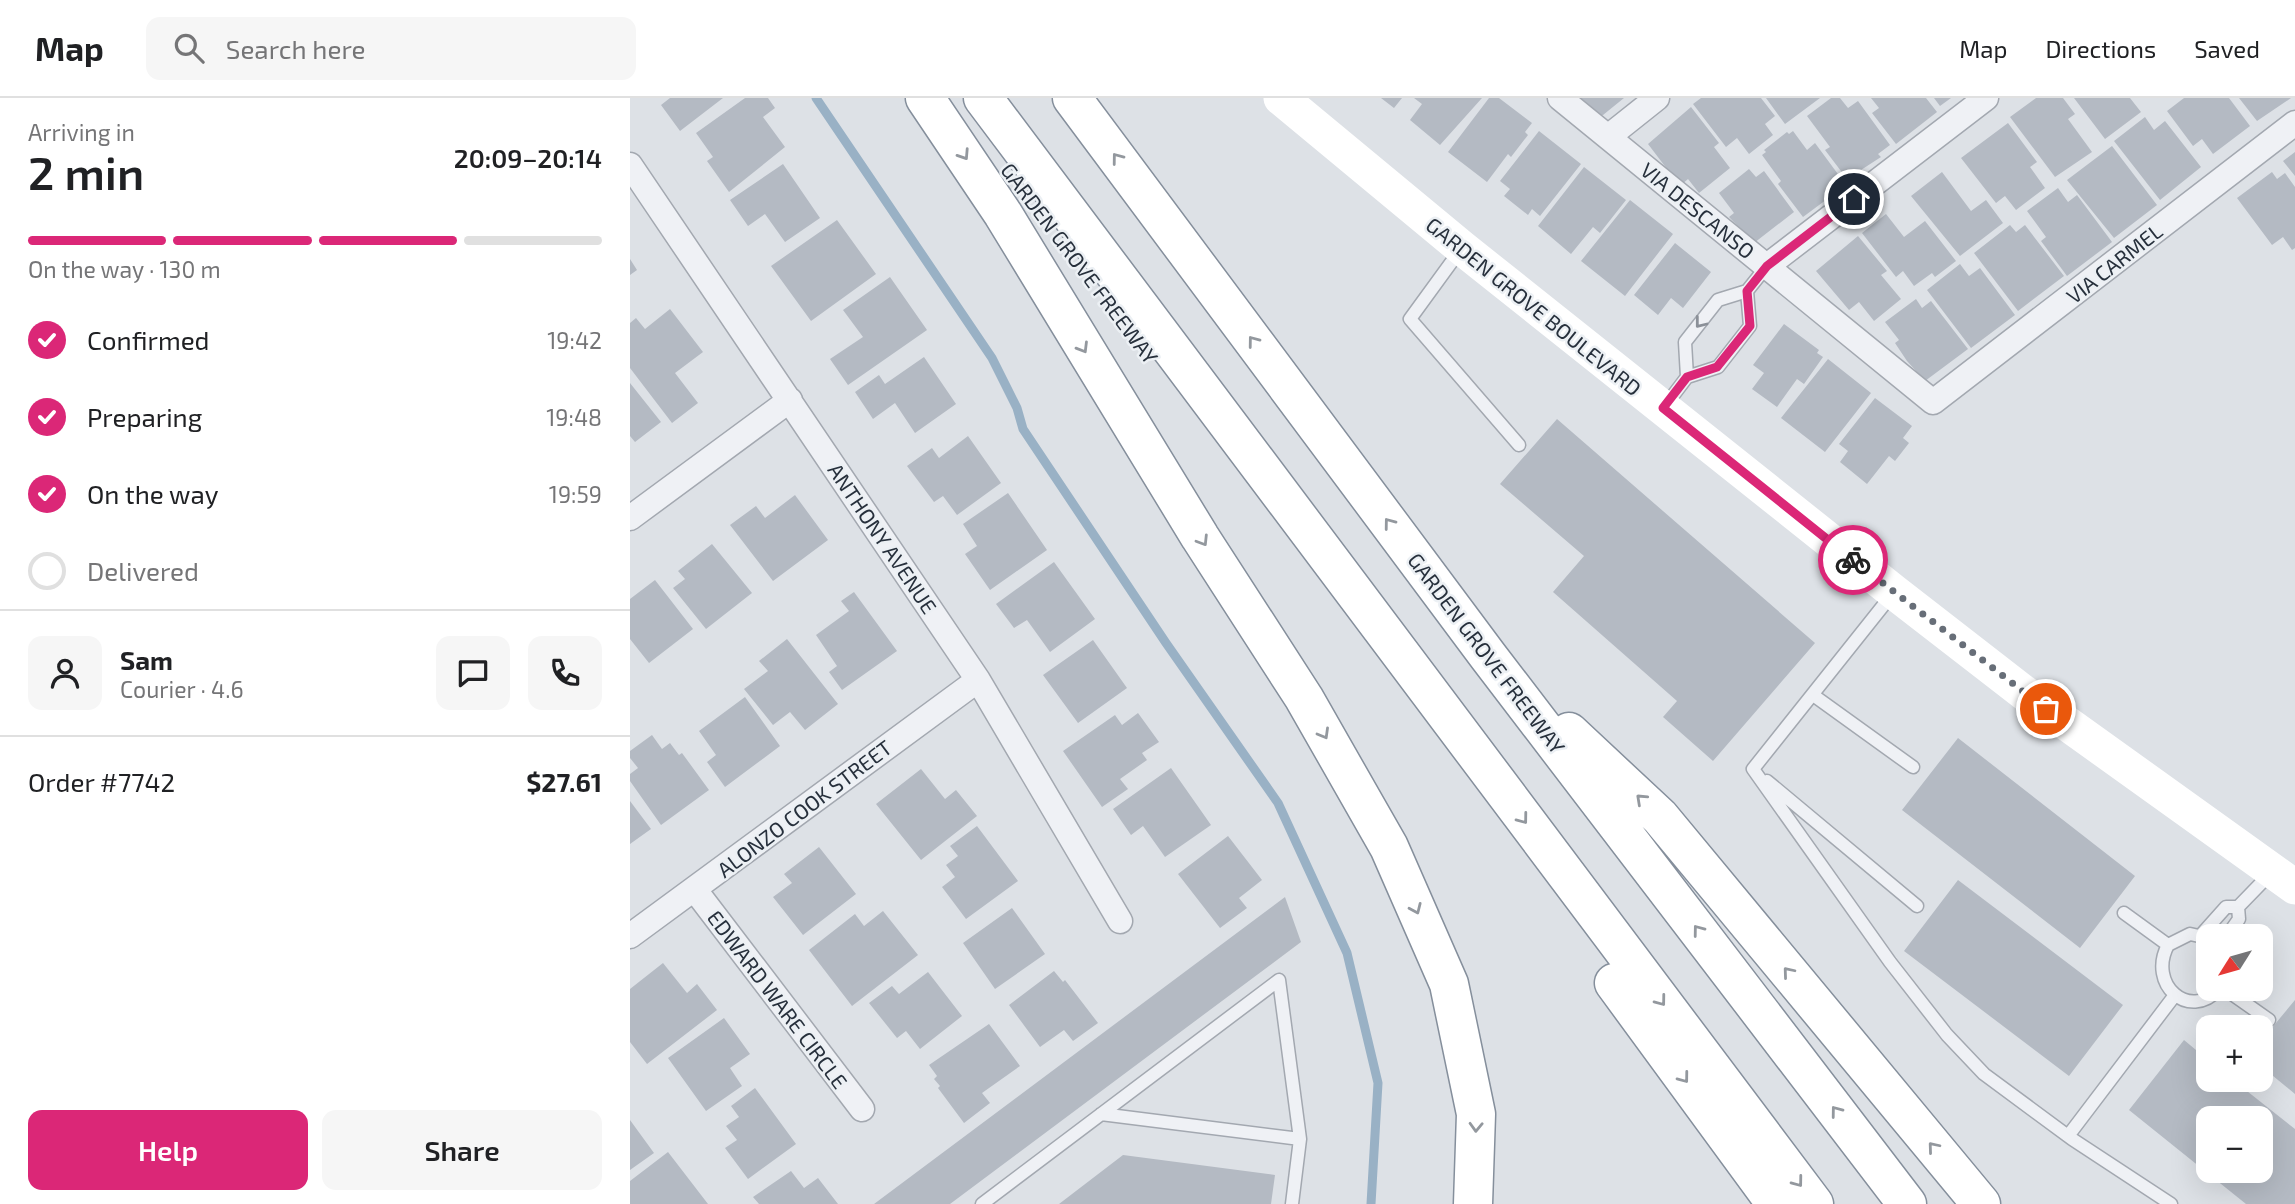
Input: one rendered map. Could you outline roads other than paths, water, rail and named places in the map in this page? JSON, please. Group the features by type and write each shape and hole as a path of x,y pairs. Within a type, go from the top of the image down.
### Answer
{"highway":[{"path":"925,98 1003,214 1200,537 1304,698 1389,847 1449,984 1476,1114 1472,1204"},
{"name":"GARDEN GROVE FREEWAY","path":"958,98 1776,1204"},
{"path":"983,98 1814,1204"},
{"name":"GARDEN GROVE FREEWAY","path":"1072,98 1488,656 1907,1204"},
{"path":"1488,656 1660,817 1981,1204"}],"main road":[{"name":"GARDEN GROVE BOULEVARD","path":"1281,98 1462,248 1894,592 2023,692 2283,880"}],"street":[{"name":"VIA DESCANSO","path":"1560,98 1933,402"},
{"path":"1608,137 1657,98"},
{"path":"1767,266 1986,98"},
{"name":"VIA CARMEL","path":"1933,402 2295,124"},
{"name":"ANTHONY AVENUE","path":"630,165 978,680 1121,921"},
{"path":"630,518 790,400"},
{"name":"ALONZO COOK STREET","path":"630,936 978,680"},
{"name":"EDWARD WARE CIRCLE","path":"695,890 862,1109"}],"lane":[{"path":"1462,248 1410,319 1518,445"},
{"path":"1687,377 1685,342 1718,300 1747,291 1767,266"},
{"path":"1663,408 1687,377 1717,367 1750,326 1747,291"},
{"path":"1754,769 1894,592"},
{"path":"1812,695 1913,767"},
{"path":"1754,769 1917,906"},
{"path":"1754,769 1890,962 1947,1035 1984,1073 2068,1136 2171,1204"},
{"path":"2213,924 2226,906 2238,907 2283,880"},
{"path":"2235,924 2239,919 2238,907"},
{"path":"2124,913 2168,945"},
{"path":"2196,936 2178,937 2168,945 2160,965 2161,976 2175,995 2196,1001"},
{"path":"982,1204 1279,980 1300,1139 1292,1204"},
{"path":"2068,1136 2175,995"},
{"path":"2242,1001 2262,1015"},
{"path":"1101,1114 1300,1139"}],"waterway":[{"path":"816,98 992,358 1017,408 1023,429 1166,643 1278,803 1347,953 1378,1083 1371,1204"}]}
